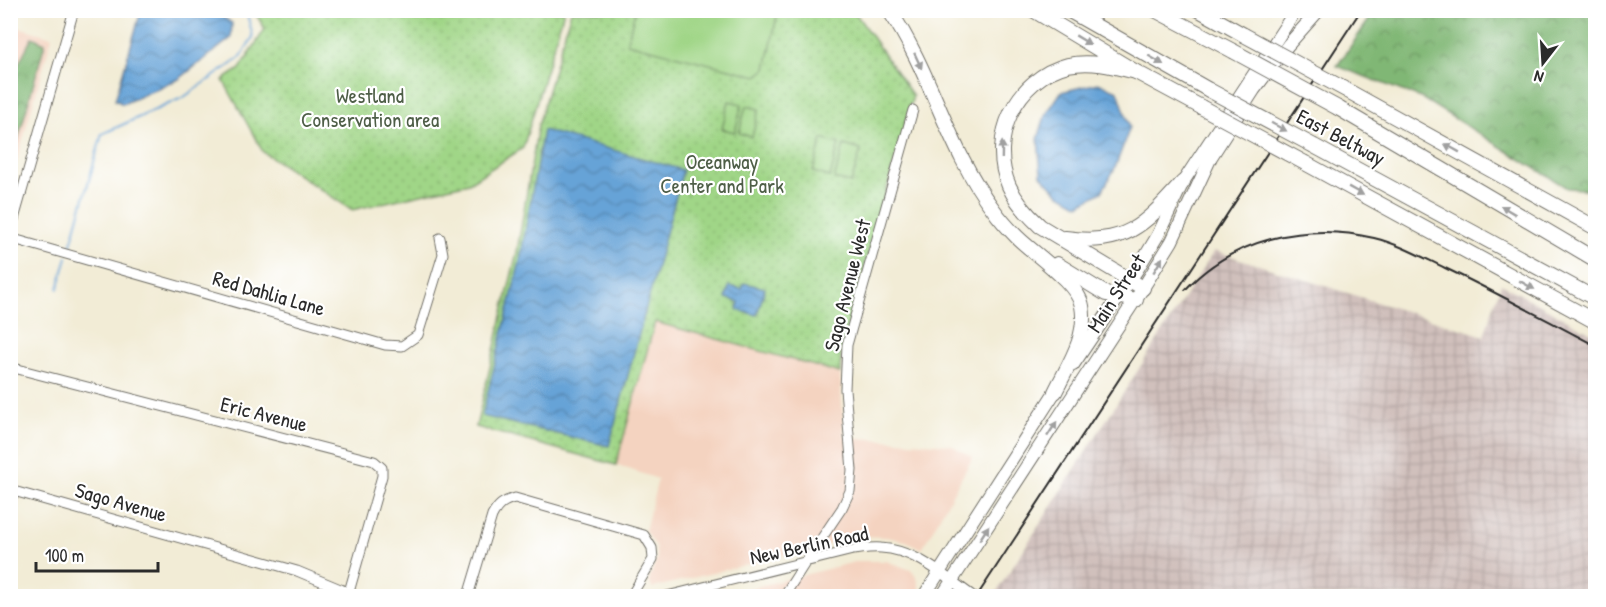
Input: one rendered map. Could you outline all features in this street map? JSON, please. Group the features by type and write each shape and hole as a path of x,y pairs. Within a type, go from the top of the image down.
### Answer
{"highway":[{"path":"889,10 907,38 971,176 993,209 1016,236 1064,277 1082,303 1084,326 1081,336 1055,392"},
{"path":"1033,10 1136,72 1596,322"},
{"name":"East Beltway","path":"1068,10 1209,90 1596,299"},
{"name":"East Beltway","path":"1155,10 1338,108 1596,260"},
{"path":"1199,10 1596,228"},
{"path":"1016,236 1106,294 1120,297 1140,294 1130,280 1040,226 1029,216 1013,195 1008,184 1001,154 1003,136 1010,114 1023,93 1043,76 1066,66 1082,63 1103,64 1136,72"},
{"path":"1059,237 1104,240 1132,230 1146,221 1183,182"}],"main road":[{"name":"Main Street","path":"924,597 1055,392 1120,297 1158,236 1183,182 1296,10"},
{"name":"Main Street","path":"942,597 1140,294 1172,241 1217,148 1254,90 1288,45 1319,10"}],"street":[{"path":"10,233 74,10"},
{"name":"Sago Avenue West","path":"784,597 842,508 850,491 852,470 845,389 847,345 913,110"},
{"name":"Red Dahlia Lane","path":"10,238 385,345 402,346 418,335 443,254 440,238"},
{"name":"Eric Avenue","path":"10,367 374,461 381,468 382,476 353,594"},
{"name":"Sago Avenue","path":"10,490 297,572 353,594"},
{"path":"468,597 492,516 498,505 515,498 644,535 652,548 653,559 631,597"},
{"name":"New Berlin Road","path":"667,597 853,550 883,548 919,559 973,597"}],"shaded area":[{"path":"11,25 52,37 11,181"},
{"path":"1214,251 1484,336 1501,284 1595,335 1595,596 994,596"},
{"path":"654,322 840,373 844,437 951,445 973,457 922,549 906,541 862,536 652,588 649,580 657,559 655,545 645,531 658,479 616,465"},
{"path":"859,561 886,561 911,570 917,578 920,590 916,596 729,596 728,594"}],"green space":[{"name":"Westland Conservation area","path":"254,11 564,11 523,148 469,183 352,210 263,152 223,80 240,69 265,29"},
{"name":"Oceanway Center and Park","path":"571,11 854,11 913,96 841,351 840,373 655,322 616,465 476,427 517,252 538,125"},
{"path":"635,11 778,11 766,69 757,76 627,43"},
{"path":"1375,11 1595,11 1595,190 1567,188 1423,99 1337,66"},
{"path":"32,37 45,43 11,164 11,69 17,67"},
{"path":"729,101 742,104 735,132 722,129"},
{"path":"746,106 759,109 752,137 739,133"},
{"path":"822,139 839,144 830,177 813,172"},
{"path":"844,145 861,150 851,183 834,179"}],"water":[{"path":"141,11 215,11 232,23 231,38 179,79 123,104 115,100"},
{"path":"1098,83 1118,91 1130,127 1115,168 1102,192 1079,205 1058,193 1041,175 1038,139 1045,116 1061,92"},
{"path":"543,130 683,170 609,446 482,416 520,261"},
{"path":"744,283 765,288 757,315 737,310 739,302 726,298 729,286 742,289"}],"waterway":[{"path":"69,251 102,134 184,97 240,58 253,37 247,14 243,10"},
{"path":"58,289 67,257"}],"railway":[{"path":"977,596 1361,10"},
{"path":"1185,290 1204,272 1248,246 1297,234 1323,232 1349,234 1374,238 1410,251 1596,346"}]}
